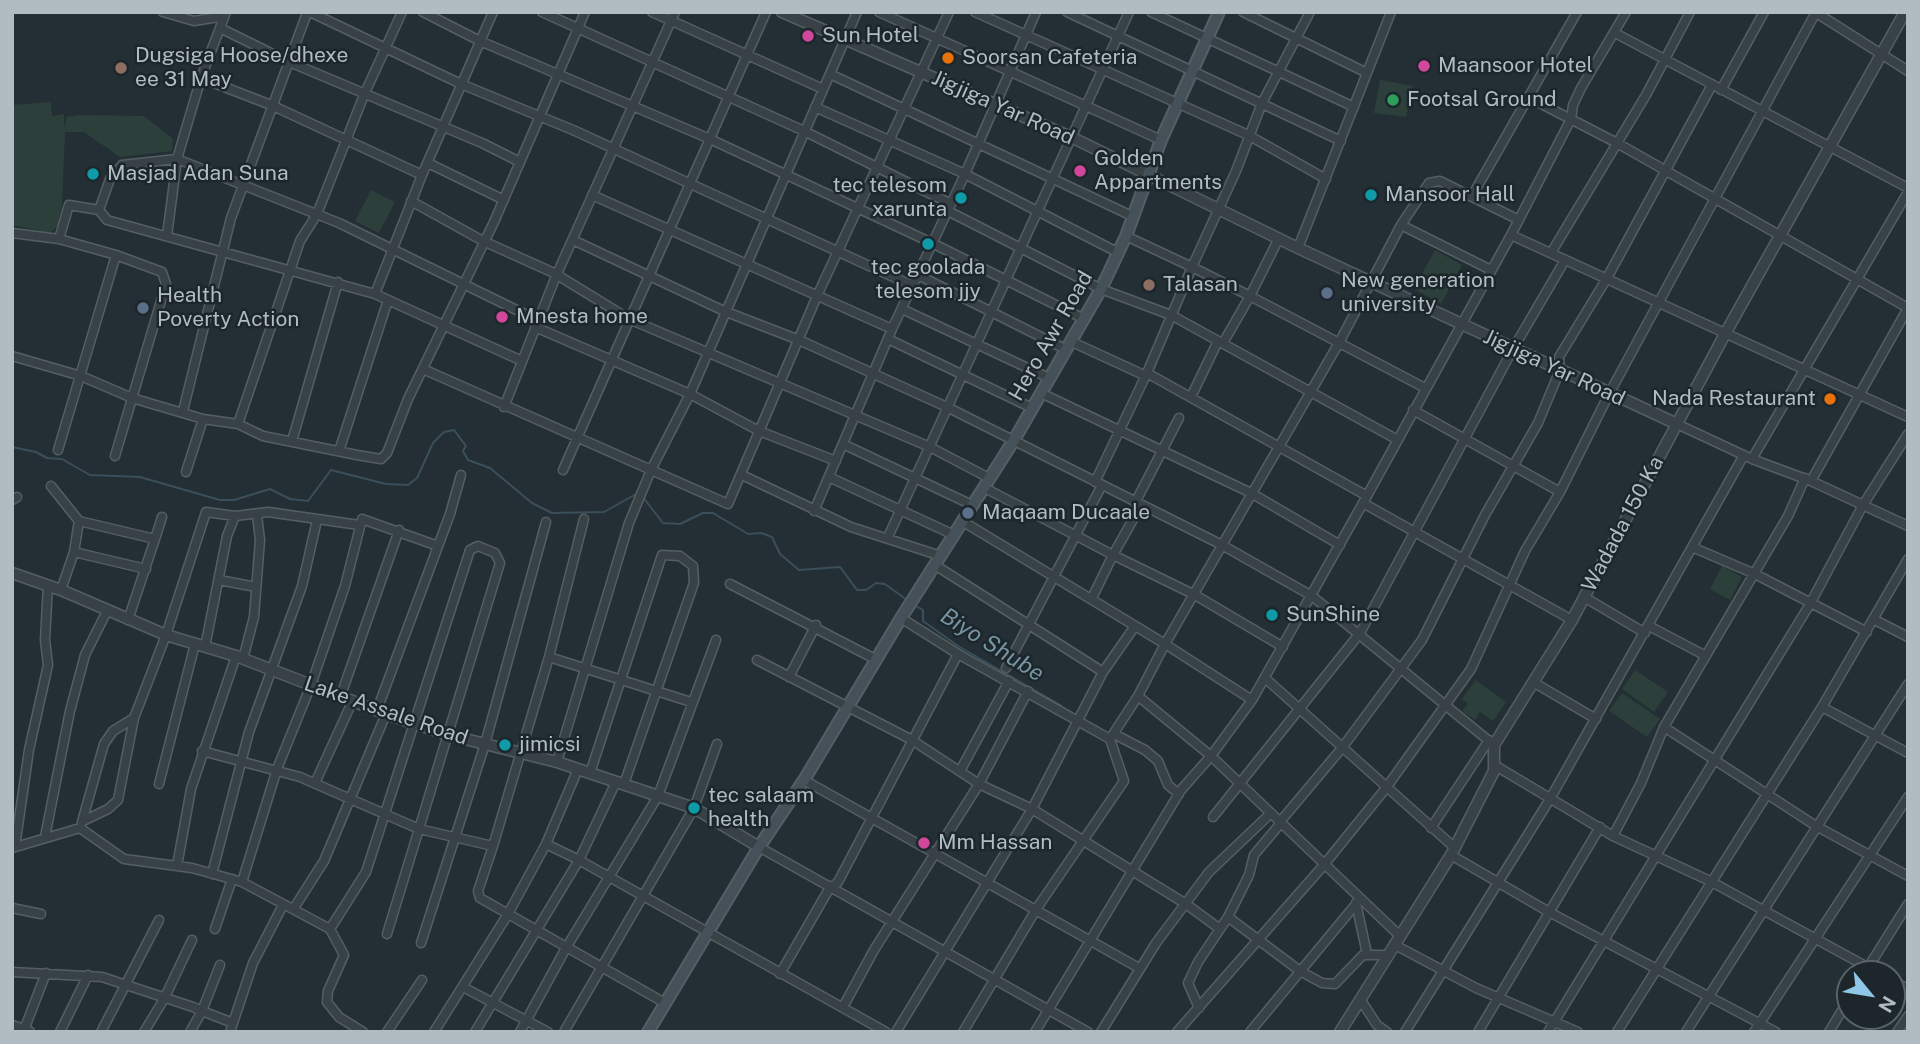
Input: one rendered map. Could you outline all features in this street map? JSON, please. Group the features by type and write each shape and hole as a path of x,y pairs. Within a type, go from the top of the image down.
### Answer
{"main road":[{"name":"Hero Awr Road","path":"648,1032 759,847 804,780 901,618 1014,440 1101,289 1126,236 1147,173 1176,104 1219,12"}],"street":[{"path":"163,12 194,21 225,14"},
{"path":"238,424 300,241 317,214 364,95 402,12"},
{"path":"423,12 480,41 710,139 932,243 1082,318"},
{"path":"375,294 411,201 493,12"},
{"path":"542,12 804,131 1101,289 1171,315 1396,439"},
{"path":"12,356 81,376 132,398 203,419 238,424 263,436 381,459 387,453 423,369 504,200 585,12"},
{"path":"652,12 823,89"},
{"path":"504,407 556,276 675,12"},
{"path":"563,470 766,12"},
{"name":"Jigjiga Yar Road","path":"782,12 1073,138 1298,248 1609,394 1908,526"},
{"path":"557,762 629,523 651,470 690,394 857,12"},
{"path":"879,12 1161,140"},
{"path":"423,369 726,504 742,475 817,296 906,110 949,12"},
{"path":"975,12 1248,135 1326,179"},
{"path":"814,511 892,329 950,208 1036,12"},
{"path":"1067,12 1341,141"},
{"path":"888,537 1040,212 1129,12"},
{"path":"1151,12 1278,69 1354,107"},
{"path":"1243,12 1367,73"},
{"path":"1006,668 1075,536 1219,209 1262,103 1310,12"},
{"path":"1298,248 1391,12"},
{"path":"1472,196 1577,12"},
{"path":"1035,1032 1093,940 1178,794 1211,755 1265,678 1511,235 1572,119 1571,111 1581,88 1626,12"},
{"path":"1551,253 1617,143 1690,12"},
{"path":"1721,90 1764,12"},
{"path":"1177,1032 1323,866 1386,788 1471,669 1540,522 1560,492 1609,394 1815,12 1908,71"},
{"name":"Wadada 150 Ka","path":"1492,743 1572,620 1725,334 1883,56 1905,12"},
{"path":"183,411 243,183 287,61 308,13 461,84 839,250 913,286"},
{"path":"167,236 177,159 201,78 225,14"},
{"path":"220,28 287,61 520,162"},
{"path":"1405,1032 1550,799 1647,630 1700,527 1803,370 1907,187 1615,33"},
{"path":"830,74 1132,216"},
{"path":"201,78 347,139 422,175"},
{"path":"1199,1007 1188,983 1228,917 1249,875 1254,855 1403,670 1422,640 1538,423 1560,370 1559,356 1607,278 1712,85"},
{"path":"1528,97 1617,143 1908,308 1664,727 1641,783 1613,835"},
{"path":"815,107 965,174 1119,253"},
{"path":"99,210 110,179 122,165 177,159 243,183 393,248 536,324 690,394 759,431 836,461"},
{"path":"428,163 504,200"},
{"path":"963,1032 1037,908 1124,781 1112,736 1138,696 1251,493 1312,391 1401,225 1433,180 1519,219"},
{"path":"592,195 892,329"},
{"path":"411,201 483,242 556,276 629,319 930,447 1075,536 1195,595 1283,646"},
{"path":"59,239 69,205 99,210 107,220 375,294 522,361"},
{"path":"1401,225 1491,270"},
{"path":"12,233 59,239 116,255 162,272 166,284 116,456"},
{"path":"1511,235 1803,370 1859,392 1908,417"},
{"path":"1126,236 1340,341 1425,388"},
{"path":"1191,397 1220,342 1250,296 1279,238"},
{"path":"573,240 724,311 799,340 949,408 1137,505 1222,545 1312,596 1492,743 1496,766 1453,852 1340,1032"},
{"path":"58,450 116,255"},
{"path":"1213,817 1360,634 1464,438 1565,260"},
{"path":"918,275 992,313 1147,374 1191,397 1279,447 1415,531 1572,620"},
{"path":"292,442 338,282"},
{"path":"339,451 388,300"},
{"path":"902,309 1049,378"},
{"path":"888,339 1032,408"},
{"path":"1041,393 1251,493 1340,545"},
{"path":"1413,410 1560,492"},
{"path":"1091,597 1179,418"},
{"path":"186,472 203,419"},
{"path":"1548,1032 1601,940 1810,604 1863,505 1908,434"},
{"path":"843,444 972,505"},
{"path":"294,908 324,860 349,799 382,712 461,475"},
{"path":"742,475 814,511 851,527 888,537 938,561 1104,673"},
{"path":"829,477 954,535"},
{"path":"51,486 79,521 155,539"},
{"path":"48,585 45,640 48,665 29,750 13,848 82,825 108,810 118,800 134,719 166,635 205,512 235,516 268,512 359,525"},
{"path":"177,866 191,789 202,751 254,617 260,541 257,515"},
{"path":"159,784 219,580 227,536 235,516"},
{"path":"128,620 162,517"},
{"path":"242,882 277,769 311,685 345,586 362,519 438,546"},
{"path":"584,519 549,657 478,895 536,931 665,1003"},
{"path":"212,874 240,760 302,586 317,520"},
{"path":"61,590 74,552 79,521"},
{"path":"962,521 1091,597 1252,700"},
{"path":"421,943 485,744 547,522"},
{"path":"341,695 399,530"},
{"path":"330,929 366,872 382,815 470,550 478,546 495,553 500,563 387,934"},
{"path":"1692,547 1755,574 1867,632"},
{"path":"74,552 146,569"},
{"path":"475,1032 579,860 620,783 694,583 693,566 680,556 662,555 590,773"},
{"path":"1617,1032 1765,794 1822,708 1908,559"},
{"name":"Lake Assale Road","path":"12,573 61,590 166,635 240,657 413,723 449,735 557,762 694,808 759,847"},
{"path":"219,580 256,587"},
{"path":"730,583 816,625 877,660"},
{"path":"1584,597 1647,630 1706,656"},
{"path":"44,837 82,666 107,611"},
{"path":"901,618 958,654 1112,736 1145,750 1158,761 1168,785 1178,794"},
{"path":"1875,620 1908,637"},
{"path":"789,677 816,625"},
{"path":"896,1032 1031,809 1077,718 1135,626"},
{"path":"520,1032 566,948 658,796 716,640"},
{"path":"780,974 829,889 838,882 958,654"},
{"path":"549,657 691,702"},
{"path":"757,660 912,740 979,784 1031,809 1133,870 1220,929"},
{"path":"1265,678 1431,828 1453,852 1549,912 1776,1032"},
{"path":"960,771 1009,681"},
{"path":"1533,682 1596,719"},
{"path":"1686,1032 1908,684"},
{"path":"843,1007 893,920 979,784 1028,691"},
{"path":"1138,696 1211,755 1356,900 1395,945 1442,972 1578,1032"},
{"path":"315,783 353,700"},
{"path":"1822,708 1908,753"},
{"path":"82,825 104,744 113,731 134,719"},
{"path":"1664,727 1815,826 1908,876"},
{"path":"1431,828 1492,743"},
{"path":"564,1032 694,808 717,744"},
{"path":"202,751 277,769 419,829 493,846"},
{"path":"1496,766 1613,835 1710,881 1815,937 1850,960"},
{"path":"434,1032 509,914 547,844 579,769"},
{"path":"804,780 936,851 1139,968"},
{"path":"1755,1032 1908,797"},
{"path":"1101,1032 1139,968 1209,872 1270,814"},
{"path":"82,825 124,859 177,866 242,882 330,929 344,955 328,991 327,1002 339,1017 363,1032"},
{"path":"1478,1032 1600,827"},
{"path":"547,844 886,1032"},
{"path":"759,847 829,889 893,920 993,980 1088,1032"},
{"path":"215,929 232,879"},
{"path":"1356,900 1367,954"},
{"path":"1250,1032 1356,900"},
{"path":"1873,960 1908,904"},
{"path":"12,972 88,975 202,1011 231,1027 253,963 282,905"},
{"path":"12,908 41,914"},
{"path":"1228,917 1300,971 1322,982 1335,984 1343,979 1353,964 1367,954 1395,945"},
{"path":"101,1032 159,919"},
{"path":"144,1032 164,999 192,940"},
{"path":"190,1032 202,1011 220,965"},
{"path":"12,1026 27,1031 46,973"},
{"path":"60,1032 88,975"},
{"path":"387,1032 422,980"},
{"path":"463,987 548,1032"},
{"path":"1360,999 1377,1025 1387,1032"},
{"path":"1897,1032 1908,1016"}],"green space":[{"name":"Footsal Ground","path":"1380,80 1413,86 1406,117 1374,113"},
{"path":"51,102 52,116 64,114 64,128 67,117 80,115 144,116 173,139 172,151 120,157 84,132 65,132 62,206 57,227 50,233 12,225 12,105"},
{"path":"371,190 395,202 379,233 355,221"},
{"path":"1435,250 1462,265 1441,304 1414,289"},
{"path":"1722,566 1742,577 1730,600 1710,589"},
{"path":"1635,670 1668,692 1654,712 1622,689"},
{"path":"1476,680 1506,702 1493,721 1480,712 1475,720 1462,711 1468,704 1462,699"},
{"path":"1622,693 1660,719 1647,737 1609,711"}],"waterway":[{"name":"Biyo Shube","path":"12,447 36,452 47,458 62,459 90,475 140,477 220,500 234,500 270,489 290,499 308,501 331,470 386,484 408,485 417,478 433,443 444,432 454,430 466,446 463,451 468,460 490,468 532,503 552,513 604,512 638,493"},
{"name":"Biyo Shube","path":"642,496 663,523 680,524 703,513 713,513 748,534 761,533 772,537 780,554 799,570 840,567 857,590 866,590 876,583 885,584 907,600"},
{"name":"Biyo Shube","path":"914,605 923,610 923,621 958,646 1062,706"}],"place":[{"name":"Sun Hotel","path":"808,36"},
{"name":"Soorsan Cafeteria","path":"948,58"},
{"name":"Maansoor Hotel","path":"1424,66"},
{"name":"Dugsiga Hoose/dhexe ee 31 May","path":"121,68"},
{"name":"Footsal Ground","path":"1393,100"},
{"name":"Golden Appartments","path":"1080,171"},
{"name":"Masjad Adan Suna","path":"93,174"},
{"name":"Mansoor Hall","path":"1371,195"},
{"name":"tec telesom xarunta","path":"961,198"},
{"name":"tec goolada telesom jjy","path":"928,244"},
{"name":"Talasan","path":"1149,285"},
{"name":"New generation university","path":"1327,293"},
{"name":"Health Poverty Action","path":"143,308"},
{"name":"Mnesta home","path":"502,317"},
{"name":"Nada Restaurant","path":"1830,399"},
{"name":"Maqaam Ducaale","path":"968,513"},
{"name":"SunShine","path":"1272,615"},
{"name":"jimicsi","path":"505,745"},
{"name":"tec salaam health","path":"694,808"},
{"name":"Mm Hassan","path":"924,843"}]}
